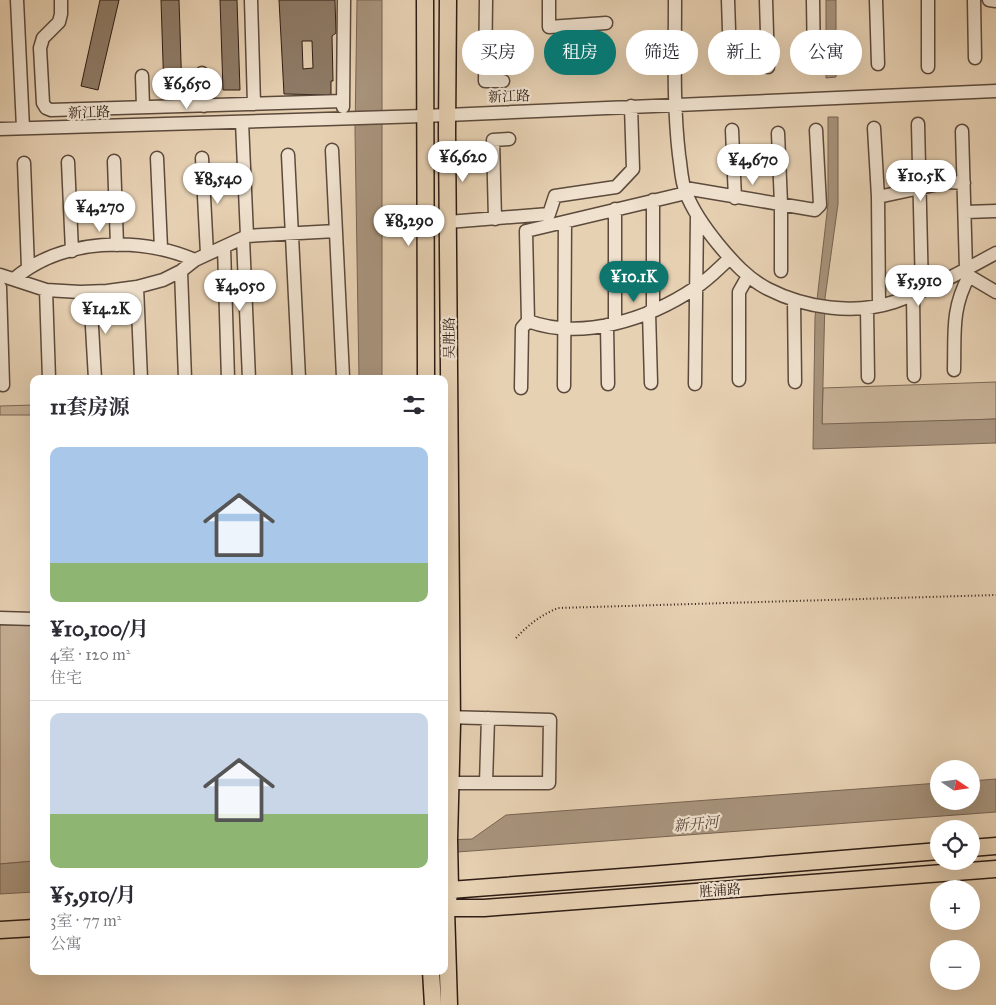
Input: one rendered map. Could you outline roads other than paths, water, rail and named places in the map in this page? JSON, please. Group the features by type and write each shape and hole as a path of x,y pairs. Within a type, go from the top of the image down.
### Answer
{"main road":[{"name":"吴胜路","path":"425,0 426,375"},
{"name":"吴胜路","path":"448,0 448,717 450,783 448,864"},
{"path":"425,76 448,75"},
{"path":"425,151 447,150"},
{"path":"980,847 996,846"},
{"name":"胜浦路","path":"448,900 650,876 930,852"},
{"name":"胜浦路","path":"448,900 996,869"},
{"path":"0,930 30,928"},
{"name":"吴胜路","path":"448,952 450,1005"},
{"path":"431,975 433,1005"}],"street":[{"path":"18,0 23,128"},
{"path":"61,0 59,22 43,38 40,48 43,102 46,108 51,110 343,101"},
{"path":"251,0 254,104"},
{"path":"344,0 343,101 348,118"},
{"path":"486,0 485,81 503,81"},
{"path":"549,0 549,27 606,24"},
{"path":"675,0 676,131 685,191 697,216 730,258 748,276 768,289 794,300 849,309 873,306 918,292 968,272 996,253"},
{"path":"728,0 729,30"},
{"path":"766,0 767,30"},
{"path":"814,0 814,30"},
{"path":"876,0 878,64"},
{"path":"928,0 928,67"},
{"path":"974,0 975,58"},
{"path":"988,0 996,1"},
{"path":"202,73 204,106"},
{"path":"142,76 143,108"},
{"name":"新江路","path":"0,129 424,116 996,91"},
{"path":"448,222 549,214 555,196 616,187 633,169 631,106"},
{"path":"242,122 249,375"},
{"path":"914,376 920,188 918,124"},
{"path":"868,377 878,197 874,128"},
{"path":"732,130 735,198"},
{"path":"521,388 522,328 528,321 526,231 685,191 815,210 820,205 816,130"},
{"path":"954,370 955,309 968,272 962,131"},
{"path":"778,133 781,271"},
{"path":"495,219 493,140 509,140"},
{"path":"332,150 343,375"},
{"path":"288,155 299,375"},
{"path":"157,158 161,248"},
{"path":"202,158 207,254"},
{"path":"114,161 117,245"},
{"path":"68,162 72,251"},
{"path":"24,163 28,268"},
{"path":"878,197 948,182 964,184"},
{"path":"651,383 653,200"},
{"path":"608,384 615,209"},
{"path":"965,212 996,211"},
{"path":"695,384 697,216"},
{"path":"564,386 565,222"},
{"path":"0,276 46,290 90,292 137,287 162,280 181,271 195,260 245,237 336,231"},
{"path":"14,279 42,260 72,251 117,245 161,248 195,260"},
{"path":"224,246 228,375"},
{"path":"528,321 540,325 563,328 590,327 611,324 651,312 696,288 730,258"},
{"path":"181,271 185,375"},
{"path":"968,272 996,292"},
{"path":"739,380 739,292 748,276"},
{"path":"0,287 3,385"},
{"path":"137,287 141,375"},
{"path":"46,290 49,375"},
{"path":"90,292 95,375"},
{"path":"794,300 795,382"},
{"path":"0,618 30,619"},
{"path":"448,717 550,720 548,783 450,783"},
{"path":"486,783 488,718"}],"water":[{"path":"357,0 382,0 382,375 359,375 355,131"},
{"path":"826,0 836,0 836,30 826,30"},
{"path":"826,75 836,75 836,77 826,78"},
{"path":"828,117 838,117 838,204 825,298 822,424 996,419 996,443 813,449 815,317 828,204"},
{"name":"新开河","path":"996,779 996,812 448,853 448,840 472,839 506,815 930,784 930,810 980,810 980,780"},
{"path":"30,861 30,892 0,894 0,864"}]}
